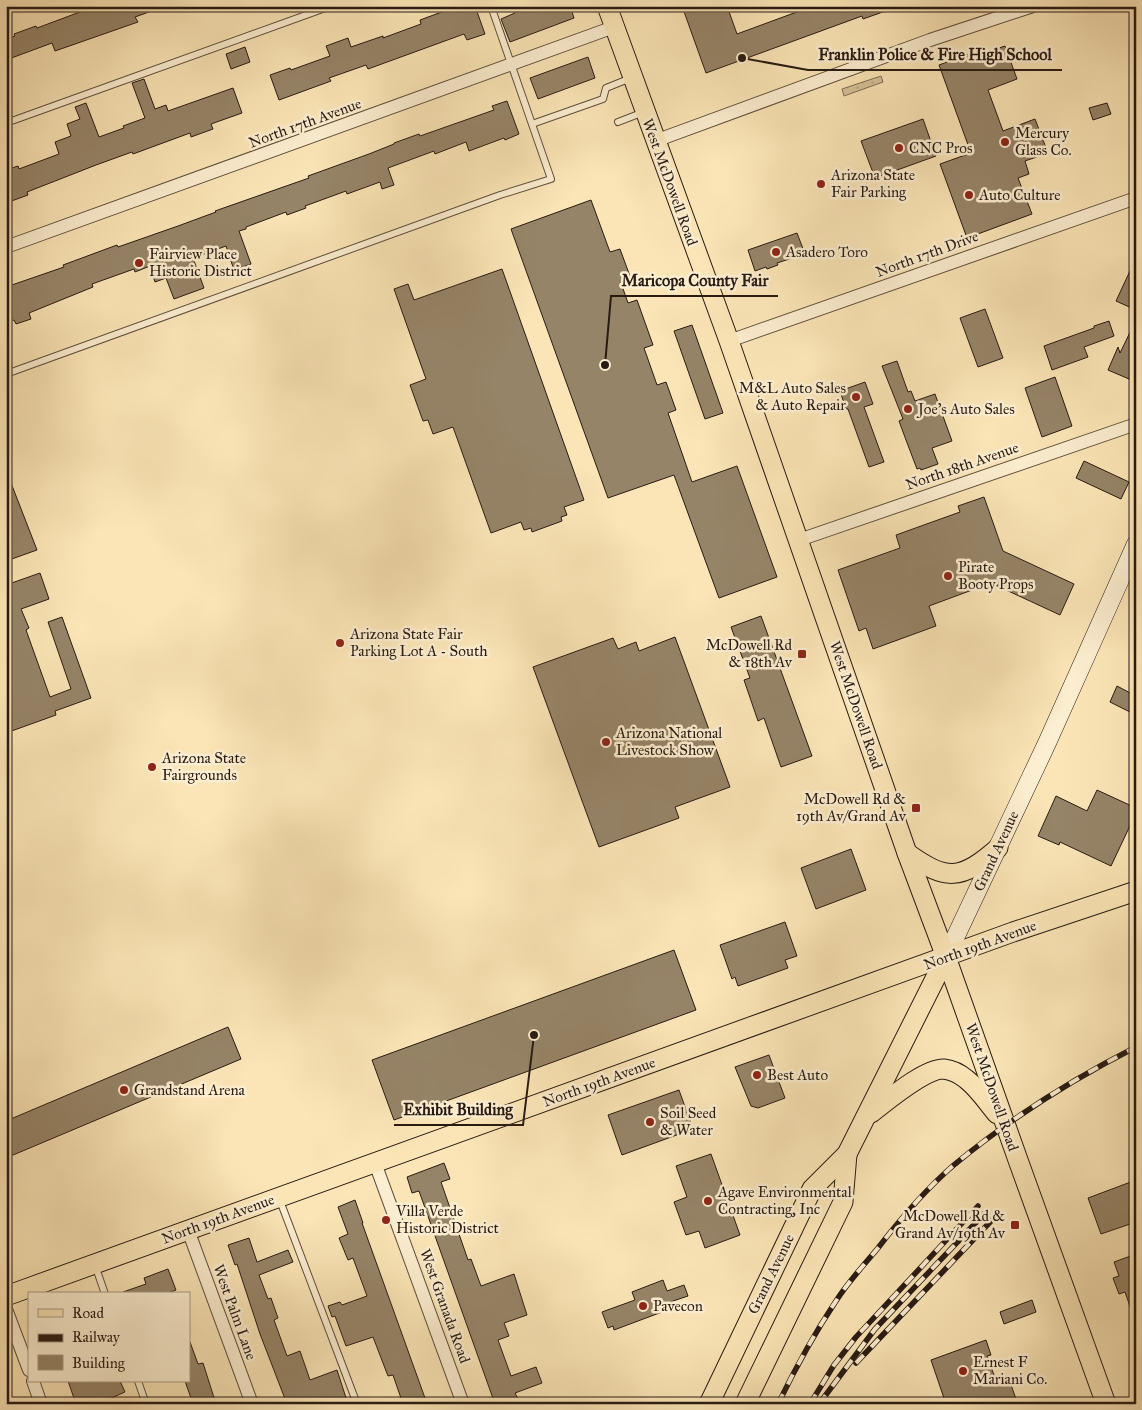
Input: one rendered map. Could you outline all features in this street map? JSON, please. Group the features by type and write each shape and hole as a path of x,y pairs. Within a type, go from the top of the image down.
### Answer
{"main road":[{"name":"West McDowell Road","path":"607,6 729,341 907,853 946,956 1106,1404"},
{"name":"Grand Avenue","path":"709,1404 812,1189 847,1154 868,1115 998,848 1136,544"},
{"path":"907,853 935,872 950,874 970,868 984,860 998,848"},
{"name":"North 19th Avenue","path":"6,1296 946,956 1136,891"},
{"path":"868,1115 918,1079 944,1069 966,1079 1006,1125"},
{"name":"Grand Avenue","path":"745,1404 842,1202 847,1154"}],"street":[{"path":"655,141 930,40 1034,6"},
{"name":"North 17th Avenue","path":"6,247 614,26"},
{"name":"North 17th Drive","path":"729,341 1136,198"},
{"name":"North 18th Avenue","path":"799,540 1136,424"},
{"name":"West Granada Road","path":"375,1164 463,1404"},
{"name":"West Palm Lane","path":"188,1230 252,1404"},
{"path":"6,1309 28,1367"},
{"path":"33,1382 41,1404"}],"lane":[{"path":"6,123 331,6"},
{"path":"6,374 500,195 552,180 491,6"},
{"path":"532,124 603,99 606,88 632,77"},
{"path":"618,122 645,112"},
{"path":"278,1197 356,1404"},
{"path":"94,1264 104,1292"},
{"path":"138,1382 146,1404"}],"shaded area":[{"path":"881,76 883,82 844,96 842,89"}],"building":[{"path":"96,6 160,6 160,8 135,17 138,22 55,51 52,43 6,60 6,39 15,36 14,34 36,26 37,28"},
{"path":"458,6 475,6 485,34 467,40 464,34 368,69 366,65 329,78 331,81 279,100 270,75 290,68 291,70 330,56 326,46 348,38 351,47 383,36 383,38 421,24 420,20"},
{"path":"513,6 570,6 574,18 510,42 501,19 515,13"},
{"path":"682,6 727,6 737,34 813,6 894,6 894,8 863,19 862,16 706,73"},
{"name":"Mercury Glass Co.","path":"1005,46 1017,79 988,90 1003,131 1035,119 1048,153 1025,161 1029,174 1018,178 1032,214 967,238 940,164 971,153 939,65 974,52 976,56"},
{"path":"245,47 250,62 231,69 226,54"},
{"path":"588,57 595,78 538,99 530,78"},
{"path":"144,79 155,109 166,105 168,111 233,88 242,113 211,124 213,129 191,137 190,133 133,154 132,152 27,192 28,195 6,203 6,170 18,166 19,169 59,154 55,142 71,136 67,124 80,119 75,107 86,103 99,137 145,118 132,83"},
{"path":"507,101 519,134 469,151 466,142 435,154 434,151 388,168 394,185 382,189 380,182 347,194 346,191 305,206 306,208 287,215 286,212 246,227 246,229 239,231 251,264 234,270 226,246 193,258 204,288 174,299 166,278 155,282 150,266 135,272 134,269 92,284 93,287 29,313 31,319 16,324 14,320 6,323 6,287 64,267 63,265 117,245 118,247 309,178 308,176 394,143 419,134 420,136 494,110 492,106"},
{"path":"1107,103 1111,114 1093,120 1089,108"},
{"name":"CNC Pros","path":"923,119 936,156 875,178 861,141"},
{"path":"591,200 610,252 620,249 631,279 621,283 628,303 637,300 653,345 644,348 657,385 666,382 676,410 668,413 692,482 737,466 777,577 719,598 674,475 608,498 511,229"},
{"name":"Asadero Toro","path":"797,233 805,254 777,263 778,265 767,269 766,267 755,271 748,250"},
{"path":"1136,258 1136,310 1116,301"},
{"path":"502,269 584,500 564,507 567,515 561,517 562,521 532,532 531,528 524,530 521,522 491,533 453,427 433,434 428,420 423,421 410,385 426,379 394,289 408,284 414,300"},
{"path":"985,309 1003,358 978,367 960,318"},
{"path":"1136,320 1136,382 1108,370 1118,347 1120,353"},
{"path":"1109,321 1114,336 1084,347 1088,357 1052,370 1044,346"},
{"path":"692,325 723,413 705,419 674,331"},
{"name":"Joe's Auto Sales","path":"897,361 908,392 911,391 915,401 935,394 952,441 932,448 938,464 921,470 920,468 917,469 906,440 899,421 903,419 882,366"},
{"path":"1055,377 1072,426 1042,437 1025,388"},
{"path":"865,382 873,404 864,407 884,462 869,467 840,391"},
{"path":"1084,461 1129,482 1121,499 1076,478"},
{"path":"6,470 37,550 6,561 6,523 11,522 6,510"},
{"name":"Pirate Booty Props","path":"984,497 1003,551 1074,584 1060,615 991,583 929,606 936,626 873,649 866,628 859,631 838,570 900,548 896,535 960,512 958,506"},
{"path":"40,573 49,599 21,609 29,628 26,630 50,697 71,689 48,622 62,617 91,698 55,711 56,715 6,733 6,585"},
{"path":"761,616 812,756 781,767 764,718 758,721 744,680 750,678 731,627"},
{"name":"Arizona National Livestock Show","path":"675,637 730,787 675,807 679,818 599,847 533,667 613,638 618,649 636,642 639,651"},
{"path":"1117,686 1136,696 1136,715 1110,702"},
{"path":"1097,790 1136,808 1136,813 1111,866 1060,842 1059,845 1038,836 1056,796 1087,811"},
{"path":"851,849 866,890 816,909 801,868"},
{"path":"785,922 797,956 785,960 788,968 738,986 735,977 732,979 720,945"},
{"path":"674,950 696,1010 394,1120 372,1060"},
{"name":"Grandstand Arena","path":"228,1027 241,1059 6,1158 6,1121"},
{"name":"Best Auto","path":"769,1055 785,1098 758,1108 751,1106 735,1067"},
{"name":"Soil Seed & Water","path":"679,1090 693,1129 622,1155 608,1115"},
{"name":"Agave Environmental Contracting, Inc","path":"711,1154 740,1235 705,1248 699,1231 686,1235 674,1202 687,1197 676,1166"},
{"path":"444,1163 450,1179 441,1182 468,1260 471,1259 481,1286 514,1274 527,1315 504,1323 509,1336 498,1340 511,1376 536,1367 542,1383 515,1393 518,1399 505,1404 495,1404 419,1191 412,1193 407,1177"},
{"path":"1136,1180 1136,1222 1101,1234 1088,1198"},
{"path":"355,1200 425,1398 410,1404 403,1404 393,1375 388,1376 373,1337 346,1346 335,1316 332,1317 328,1306 340,1302 342,1305 367,1296 353,1258 348,1260 339,1238 348,1234 338,1207"},
{"path":"249,1238 257,1262 288,1250 293,1262 259,1275 268,1299 271,1298 278,1318 274,1320 287,1356 300,1351 310,1380 337,1370 348,1404 287,1404 260,1334 237,1264 235,1265 228,1245"},
{"path":"1136,1254 1136,1317 1134,1318 1125,1292 1119,1294 1113,1278 1119,1276 1114,1262"},
{"path":"168,1269 176,1290 170,1292 123,1292 146,1284 144,1278"},
{"name":"Pavecon","path":"663,1280 667,1291 684,1285 688,1296 667,1303 670,1309 614,1330 613,1326 608,1328 602,1312 635,1300 632,1292"},
{"path":"1032,1300 1036,1312 1004,1324 1000,1312"},
{"name":"Ernest F Mariani Co.","path":"986,1340 991,1355 987,1356 998,1386 1010,1382 1016,1399 1002,1404 946,1404 931,1360"},
{"path":"190,1342 198,1364 203,1363 216,1404 193,1404 185,1382 190,1382"},
{"path":"68,1382 120,1382 125,1392 109,1399 111,1404 76,1404"}],"railway":[{"path":"778,1404 812,1339 841,1294 905,1215 934,1183 976,1147 1020,1115 1065,1086 1136,1047"},
{"path":"810,1404 834,1365 856,1337 978,1206"},
{"path":"819,1404 875,1329 985,1213"},
{"path":"856,1363 992,1220"}],"place":[{"name":"Franklin Police & Fire High School","path":"742,58"},
{"name":"Mercury Glass Co.","path":"1005,142"},
{"name":"CNC Pros","path":"899,148"},
{"name":"Arizona State Fair Parking","path":"821,184"},
{"name":"Auto Culture","path":"969,195"},
{"name":"Asadero Toro","path":"776,252"},
{"name":"Fairview Place Historic District","path":"139,263"},
{"name":"Maricopa County Fair","path":"605,365"},
{"name":"M&L Auto Sales & Auto Repair","path":"856,397"},
{"name":"Joe's Auto Sales","path":"908,409"},
{"name":"Pirate Booty Props","path":"948,576"},
{"name":"Arizona State Fair Parking Lot A - South","path":"340,643"},
{"name":"McDowell Rd & 18th Av","path":"802,654"},
{"name":"Arizona National Livestock Show","path":"606,742"},
{"name":"Arizona State Fairgrounds","path":"152,767"},
{"name":"McDowell Rd & 19th Av/Grand Av","path":"916,808"},
{"name":"Exhibit Building","path":"534,1035"},
{"name":"Best Auto","path":"757,1075"},
{"name":"Grandstand Arena","path":"124,1090"},
{"name":"Soil Seed & Water","path":"650,1122"},
{"name":"Agave Environmental Contracting, Inc","path":"708,1201"},
{"name":"Villa Verde Historic District","path":"386,1220"},
{"name":"McDowell Rd & Grand Av/19th Av","path":"1015,1225"},
{"name":"Pavecon","path":"643,1306"},
{"name":"Ernest F Mariani Co.","path":"963,1371"}]}
